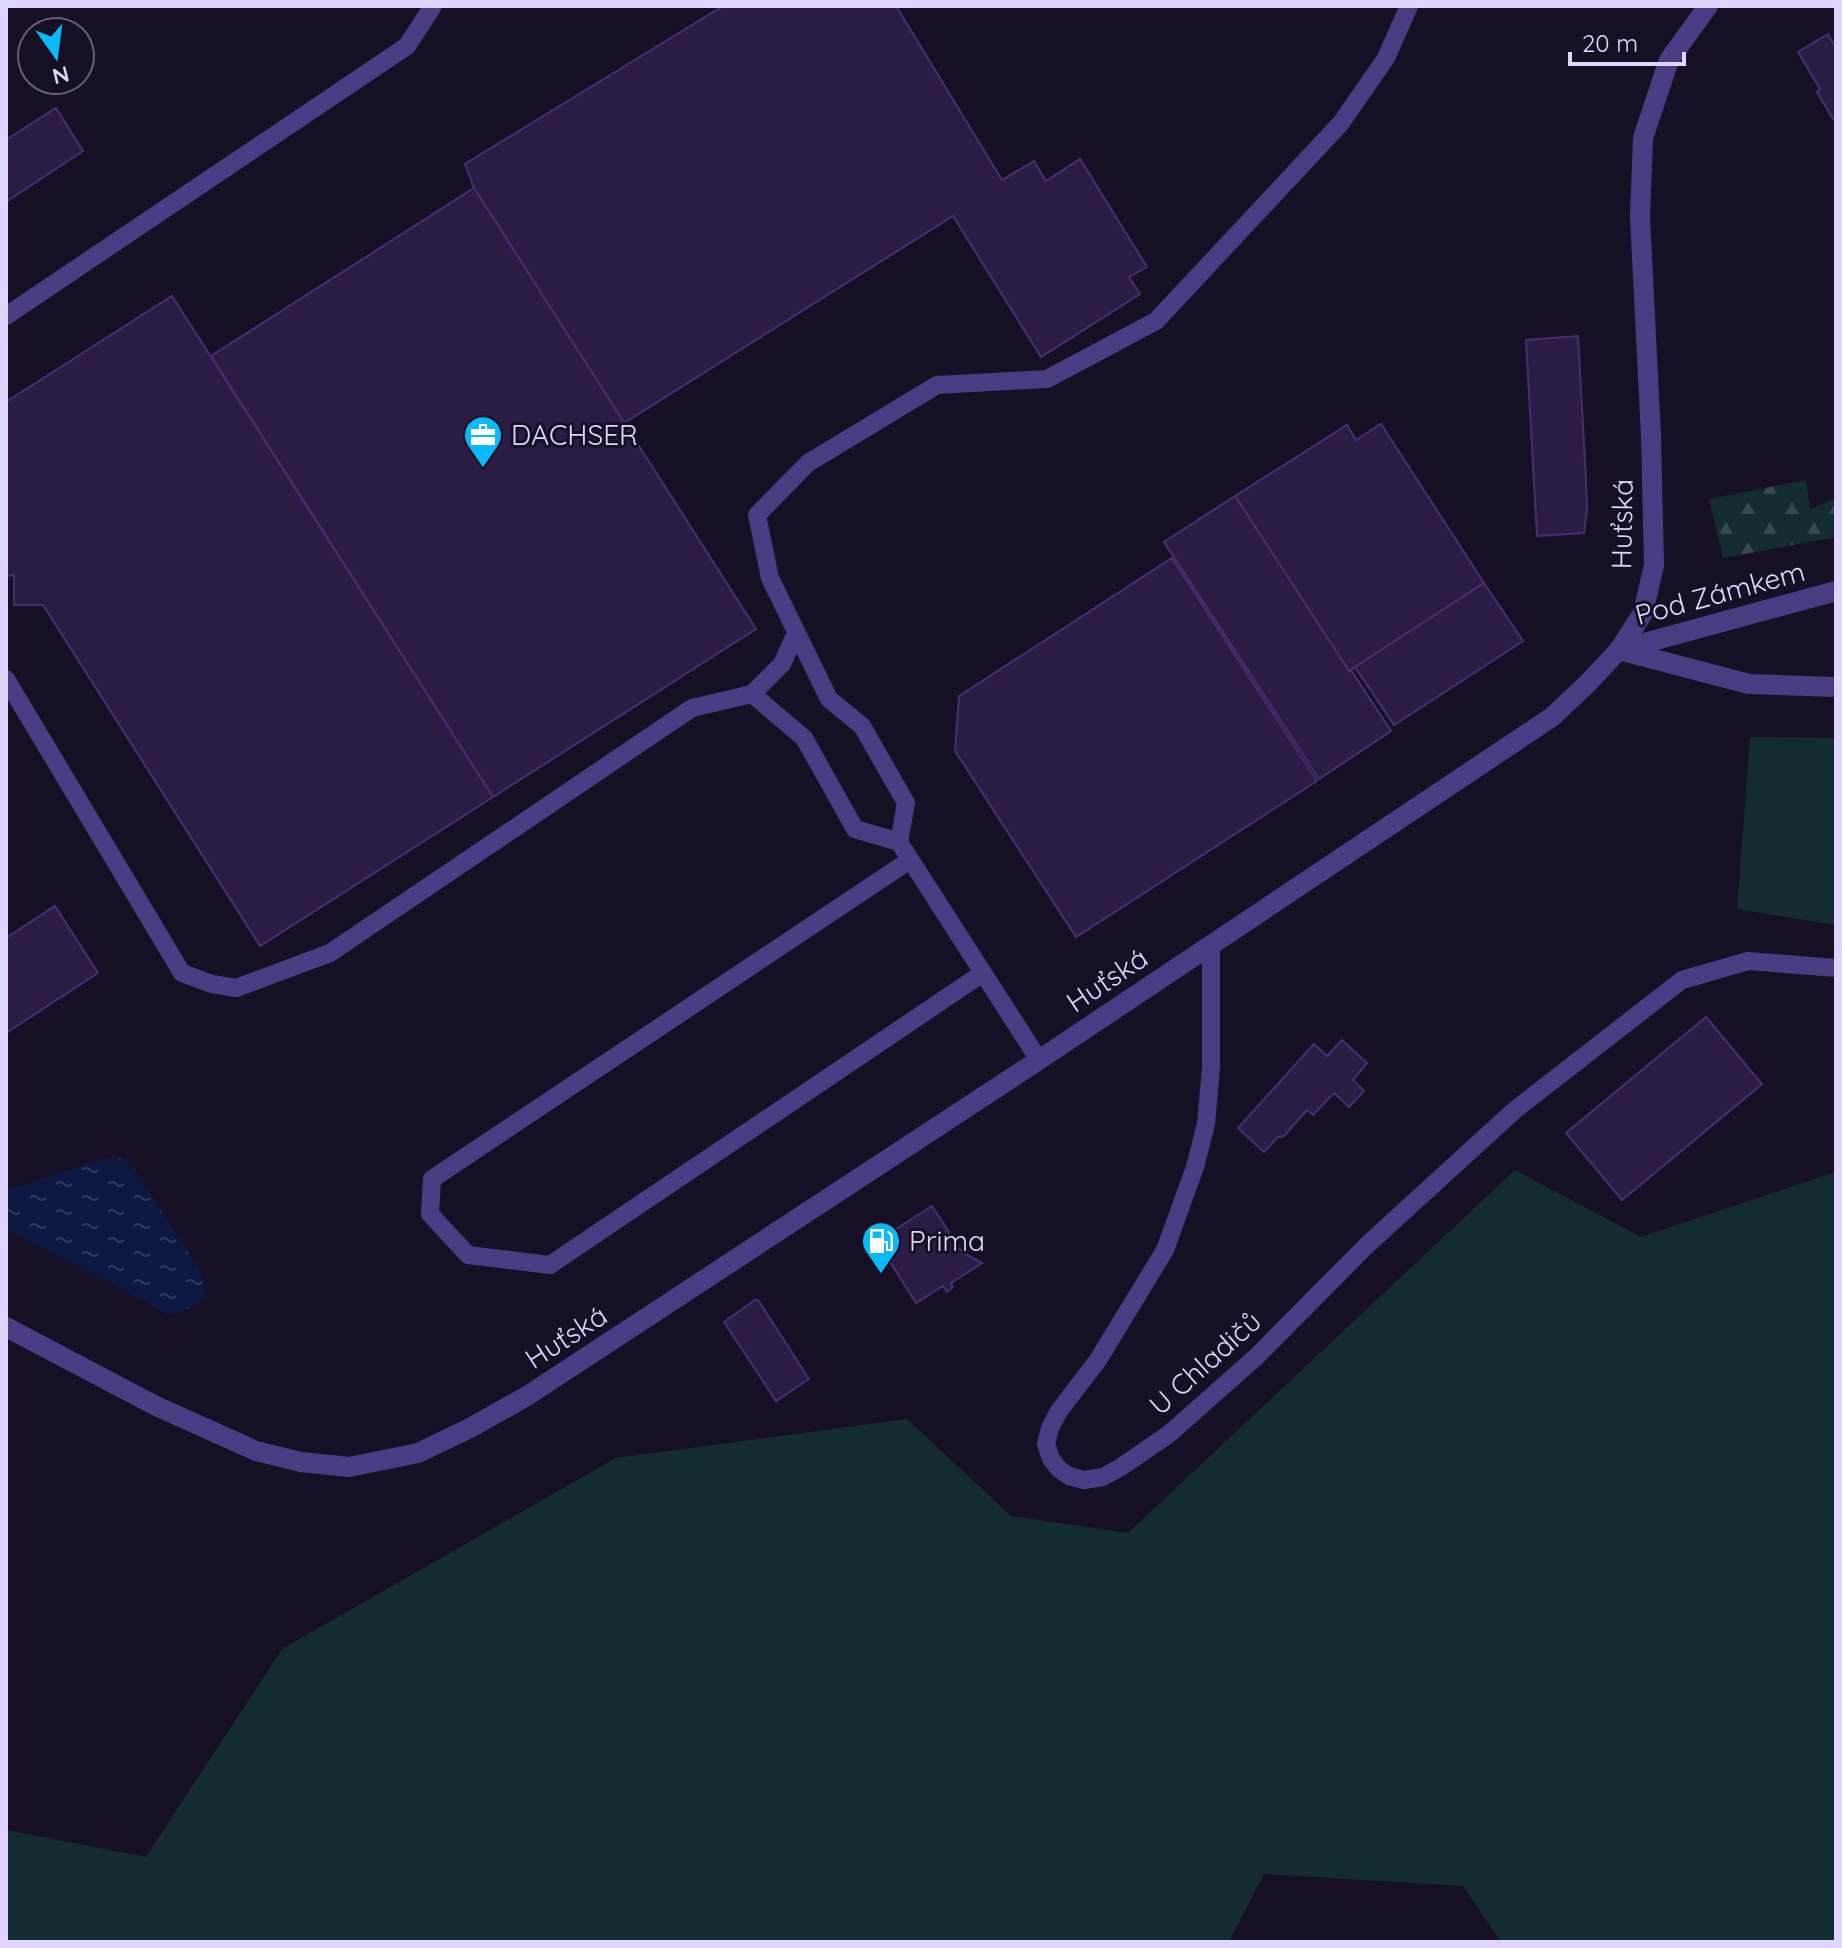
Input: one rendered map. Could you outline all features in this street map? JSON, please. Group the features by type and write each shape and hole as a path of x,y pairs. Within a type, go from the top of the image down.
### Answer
{"street":[{"name":"Huťská","path":"6,1327 156,1406 256,1451 301,1462 349,1467 418,1453 527,1396 1039,1060 1552,717 1619,650 1643,613 1654,565 1640,217 1643,138 1669,60 1708,6"},
{"name":"Pod Zámkem","path":"1619,650 1836,591"},
{"path":"1619,650 1749,684 1836,687"}],"lane":[{"path":"6,316 407,46 433,6"},
{"path":"1039,1060 899,842 906,803 862,726 829,699 770,578 757,515 808,463 937,385 1047,379 1156,321 1341,123 1386,58 1409,6"},
{"path":"6,679 182,973 212,984 236,988 330,953 692,708 752,694 782,664 796,633"},
{"path":"752,694 804,738 855,829 899,842"},
{"path":"910,860 432,1179 430,1214 468,1255 550,1265 983,973"},
{"name":"U Chladičů","path":"1211,945 1211,1068 1206,1124 1195,1167 1165,1250 1098,1360 1059,1411 1046,1444 1051,1459 1059,1469 1084,1480 1103,1477 1169,1434 1256,1357 1367,1245 1516,1109 1682,980 1748,961 1836,968"}],"green space":[{"path":"1806,480 1810,509 1836,498 1836,537 1723,558 1709,499"},
{"path":"1750,737 1836,738 1836,925 1737,909"},
{"path":"1515,1170 1641,1237 1836,1172 1836,1942 1501,1942 1463,1886 1264,1874 1229,1942 6,1942 6,1830 146,1857 282,1649 616,1458 907,1419 1011,1516 1128,1533"}],"water":[{"path":"108,1158 130,1162 201,1272 205,1287 202,1301 181,1312 166,1314 6,1230 6,1190"}],"building":[{"path":"723,6 896,6 1002,180 1034,161 1046,181 1080,159 1147,267 1129,277 1140,294 1041,357 953,216 624,423 474,188 465,164"},
{"path":"1828,34 1833,43 1836,42 1836,117 1833,119 1798,52"},
{"path":"56,108 83,151 6,202 6,140"},
{"path":"474,188 756,629 493,797 211,356"},
{"path":"172,296 493,797 260,946 43,605 14,605 14,575 6,576 6,402"},
{"path":"1578,336 1587,510 1584,533 1537,536 1526,340"},
{"path":"1381,424 1484,583 1349,671 1235,496 1347,425 1356,440"},
{"path":"1235,496 1391,731 1319,779 1164,542"},
{"path":"1172,558 1317,781 1076,937 955,751 959,696"},
{"path":"1484,583 1523,641 1394,725 1355,667"},
{"path":"55,906 98,973 6,1033 6,938"},
{"path":"1706,1017 1762,1084 1622,1200 1566,1133"},
{"path":"1342,1040 1367,1063 1353,1080 1364,1091 1349,1107 1334,1093 1313,1115 1307,1110 1284,1136 1278,1137 1264,1152 1238,1128 1314,1044 1327,1056"},
{"path":"932,1206 962,1252 982,1263 951,1283 953,1287 947,1292 943,1286 916,1303 877,1241"},
{"path":"758,1300 809,1379 776,1401 724,1322"}],"place":[{"name":"DACHSER","path":"483,469"},
{"name":"Prima","path":"881,1275"}]}
